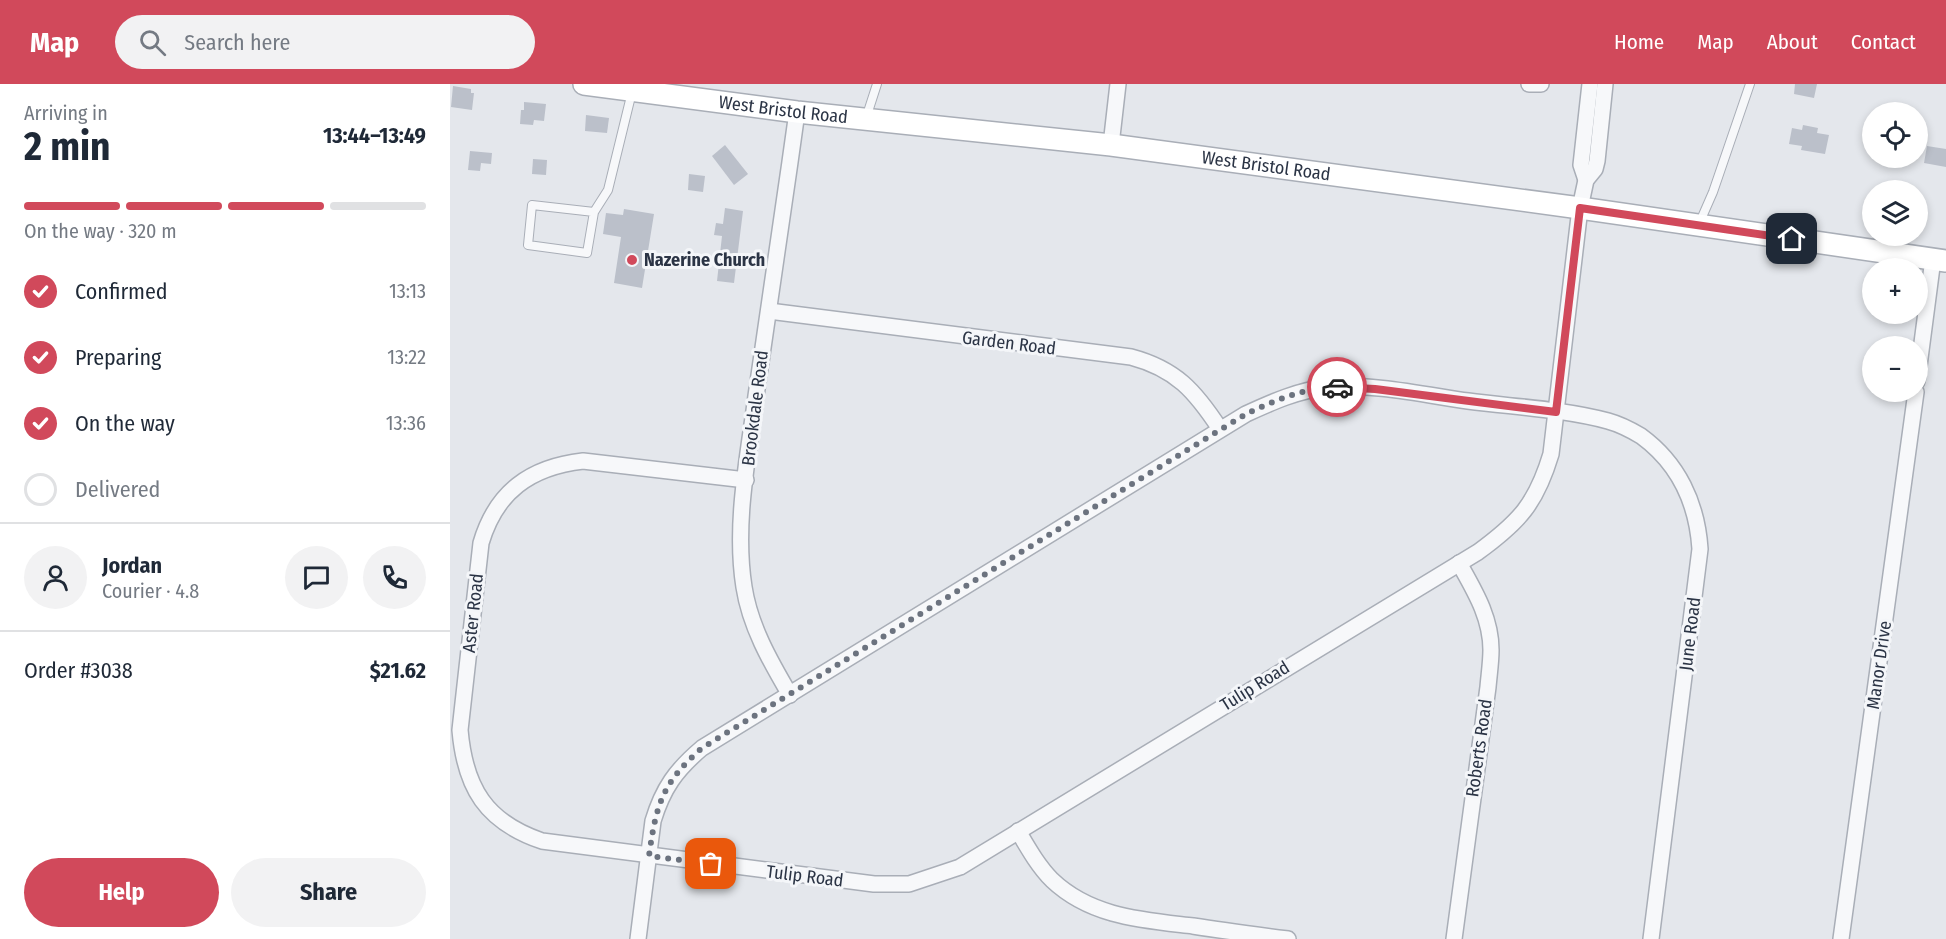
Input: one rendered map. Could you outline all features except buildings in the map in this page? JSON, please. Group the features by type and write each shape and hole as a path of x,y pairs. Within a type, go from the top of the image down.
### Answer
{"main road":[{"name":"West Bristol Road","path":"584,84 797,112 1111,145 1580,208 1940,260"}],"street":[{"path":"1111,145 1118,84"},
{"path":"1529,84 1541,84"},
{"name":"Tulip Road","path":"1586,180 1581,165 1590,84"},
{"name":"Tulip Road","path":"649,856 862,883 909,884 934,877 960,867 1478,552 1512,526 1532,499 1546,471 1551,454 1580,208 1586,180 1595,169 1597,160 1605,84"},
{"name":"Brookdale Road","path":"790,695 760,642 744,589 740,541 746,480 797,112"},
{"path":"1926,336 1940,260"},
{"name":"Garden Road","path":"769,311 1131,357 1160,366 1175,375 1204,404 1220,429"},
{"name":"June Road","path":"638,939 657,807 664,792 683,765 702,748 1246,414 1284,398 1328,387 1375,389 1609,421 1639,435 1665,457 1678,474 1689,497 1699,531 1699,563 1651,939"},
{"name":"Manor Drive","path":"1841,939 1915,402"},
{"name":"Aster Road","path":"649,856 542,841 522,834 503,823 491,812 472,785 462,755 460,730 481,543 495,510 518,485 535,473 564,463 592,461 746,480"},
{"name":"Roberts Road","path":"1454,939 1491,650 1487,619 1459,563"},
{"path":"1018,831 1031,853 1052,880 1084,903 1097,909 1136,919 1288,939"}],"lane":[{"path":"866,119 877,84"},
{"path":"1698,225 1713,192 1750,84"},
{"path":"594,212 532,205 528,245 587,253 594,212 608,190 632,90"}],"way so far":[{"path":"711,864 649,856 653,821 664,792 683,765 702,748 1246,414 1284,398 1328,387 1337,387"}],"place":[{"name":"Nazerine Church","path":"632,260"}],"route":[{"path":"1337,387 1375,389 1556,412 1580,208 1792,239"}]}
